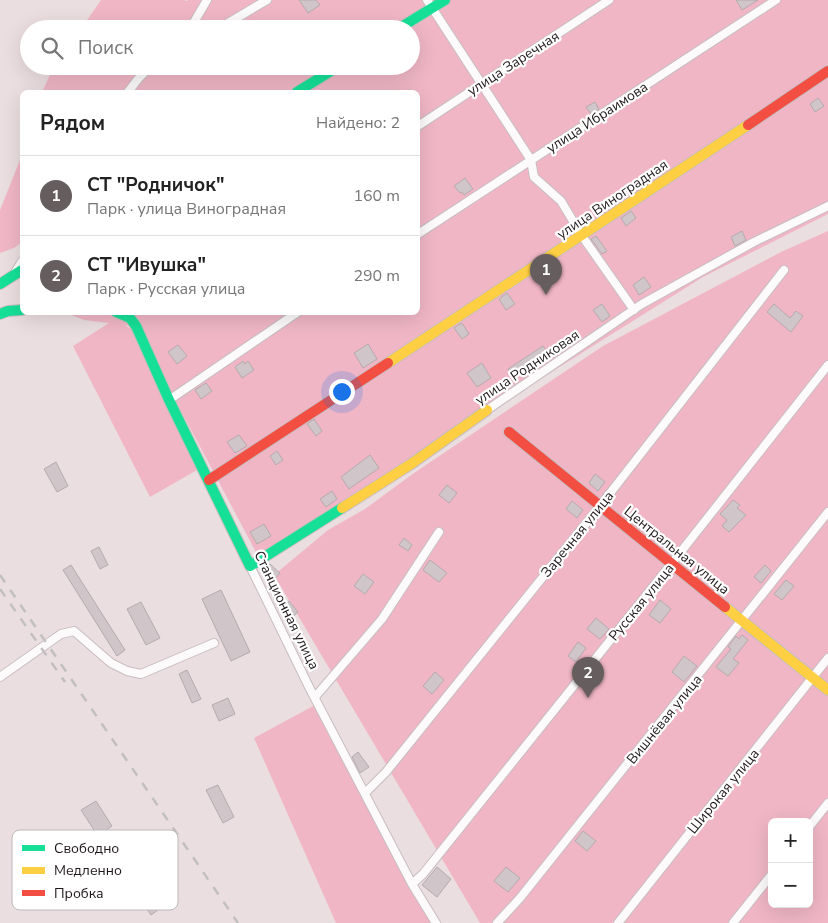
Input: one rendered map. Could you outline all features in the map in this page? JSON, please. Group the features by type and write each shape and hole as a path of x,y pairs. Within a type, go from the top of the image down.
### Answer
{"street":[{"path":"196,20 208,0"},
{"path":"233,20 267,0"},
{"path":"409,20 429,4 445,0"},
{"name":"улица Заречная","path":"420,125 609,0"},
{"name":"улица Ибраимова","path":"420,233 776,0"},
{"path":"429,4 531,160 534,177 561,201 582,236 634,310"},
{"name":"улица Виноградная","path":"209,480 582,236 828,71"},
{"path":"130,90 142,75"},
{"path":"300,90 324,75"},
{"name":"улица Родниковая","path":"250,566 411,464 486,410 634,310 754,242 828,206"},
{"name":"Заречная улица","path":"365,793 386,772 600,506 784,270"},
{"path":"1,282 18,272"},
{"path":"0,314 20,310"},
{"name":"Станционная улица","path":"134,315 136,326 169,400 315,697 412,884 436,923"},
{"path":"169,400 294,315"},
{"name":"Русская улица","path":"412,884 423,874 828,365"},
{"name":"Центральная улица","path":"509,432 828,690"},
{"name":"Вишнёвая улица","path":"497,923 520,898 828,512"},
{"path":"315,697 382,619 439,532"},
{"path":"0,677 61,634 74,631 111,662 127,671 141,674 214,643"},
{"name":"Широкая улица","path":"618,923 828,658"},
{"path":"813,822 828,803"},
{"path":"733,923 768,879"}],"shaded area":[{"path":"101,0 828,0 828,214 703,277 258,556 136,326 125,325 140,335 197,470 150,497 73,346 109,323 84,320 71,315 420,315 420,90 43,90 50,75 420,75 420,20 87,20"},
{"path":"20,160 20,244 0,253 0,210"},
{"path":"828,231 828,923 480,923 274,575 328,530 365,509 414,473 603,346 781,252"},
{"path":"315,705 432,923 336,923 254,738"}],"building":[{"path":"299,0 316,0 320,5 308,13"},
{"path":"736,0 758,0 742,10"},
{"path":"818,98 824,106 815,112 810,104"},
{"path":"595,102 599,109 591,114 586,107"},
{"path":"465,178 473,189 464,195 454,186"},
{"path":"631,211 636,218 626,226 621,218"},
{"path":"742,231 746,240 735,246 731,237"},
{"path":"596,236 607,251 602,254 591,239"},
{"path":"644,277 651,287 639,295 633,285"},
{"path":"507,293 515,304 506,310 499,299"},
{"path":"602,304 610,316 602,322 593,310"},
{"path":"774,304 790,318 796,311 803,316 791,332 767,312"},
{"path":"462,323 469,334 462,339 454,328"},
{"path":"368,344 377,359 363,368 354,353"},
{"path":"178,345 187,356 177,364 168,352"},
{"path":"543,346 549,355 514,378 508,369"},
{"path":"243,361 245,364 248,361 254,370 242,378 235,367"},
{"path":"482,363 491,378 477,387 467,373"},
{"path":"206,383 212,391 201,399 195,390"},
{"path":"314,419 322,431 316,436 307,424"},
{"path":"239,435 247,446 235,453 227,442"},
{"path":"277,451 283,460 276,465 270,456"},
{"path":"370,455 379,468 349,489 341,477"},
{"path":"56,462 68,486 57,492 44,469"},
{"path":"595,474 605,482 598,491 589,483"},
{"path":"447,485 457,493 449,503 439,495"},
{"path":"332,491 337,499 326,507 320,499"},
{"path":"733,500 740,505 737,508 746,515 729,532 722,526 727,520 720,514"},
{"path":"572,501 583,510 577,518 566,509"},
{"path":"264,524 271,536 257,544 250,532"},
{"path":"404,538 412,545 408,551 399,545"},
{"path":"99,547 108,565 100,569 91,551"},
{"path":"430,560 447,573 439,582 423,570"},
{"path":"270,564 280,573 272,582 262,573"},
{"path":"71,565 125,650 117,656 63,570"},
{"path":"765,565 771,571 761,583 754,577"},
{"path":"363,574 374,582 365,594 354,586"},
{"path":"786,580 794,586 782,600 774,594"},
{"path":"221,590 250,652 231,661 202,599"},
{"path":"660,600 671,609 660,623 649,615"},
{"path":"289,601 298,612 290,619 281,607"},
{"path":"141,602 160,638 146,645 127,609"},
{"path":"596,618 609,629 600,639 587,629"},
{"path":"742,635 748,640 733,659 739,663 728,676 716,667 731,649 728,647 736,636 739,639"},
{"path":"578,642 586,648 576,662 568,656"},
{"path":"684,656 697,666 684,682 672,672"},
{"path":"187,670 201,699 192,703 179,674"},
{"path":"435,672 444,680 432,694 423,686"},
{"path":"228,698 235,714 219,721 212,705"},
{"path":"358,752 369,767 360,773 352,757"},
{"path":"218,785 234,817 223,823 206,790"},
{"path":"96,801 112,826 106,830 94,830 81,810"},
{"path":"583,831 596,841 587,851 575,841"},
{"path":"437,867 451,879 437,897 422,885"},
{"path":"506,867 520,878 508,892 494,881"},
{"path":"148,910 158,910 151,915"}],"railway":[{"path":"0,575 174,830"},
{"path":"0,589 65,682"},
{"path":"178,835 238,923"}],"traffic: fast":[{"path":"413,20 445,0"},
{"path":"300,90 324,75"},
{"path":"0,284 20,271"},
{"path":"0,314 20,310"},
{"path":"123,315 130,318 136,326 169,400 250,566 342,508"}],"traffic: slow":[{"path":"388,363 748,125"},
{"path":"342,508 411,464 487,410"},
{"path":"725,607 828,690"}],"traffic: jam":[{"path":"748,125 828,71"},
{"path":"209,480 388,363"},
{"path":"509,432 725,607"}],"place":[{"name":"СТ \"Родничок\"","path":"546,295"},
{"name":"СТ \"Ивушка\"","path":"588,698"}]}
